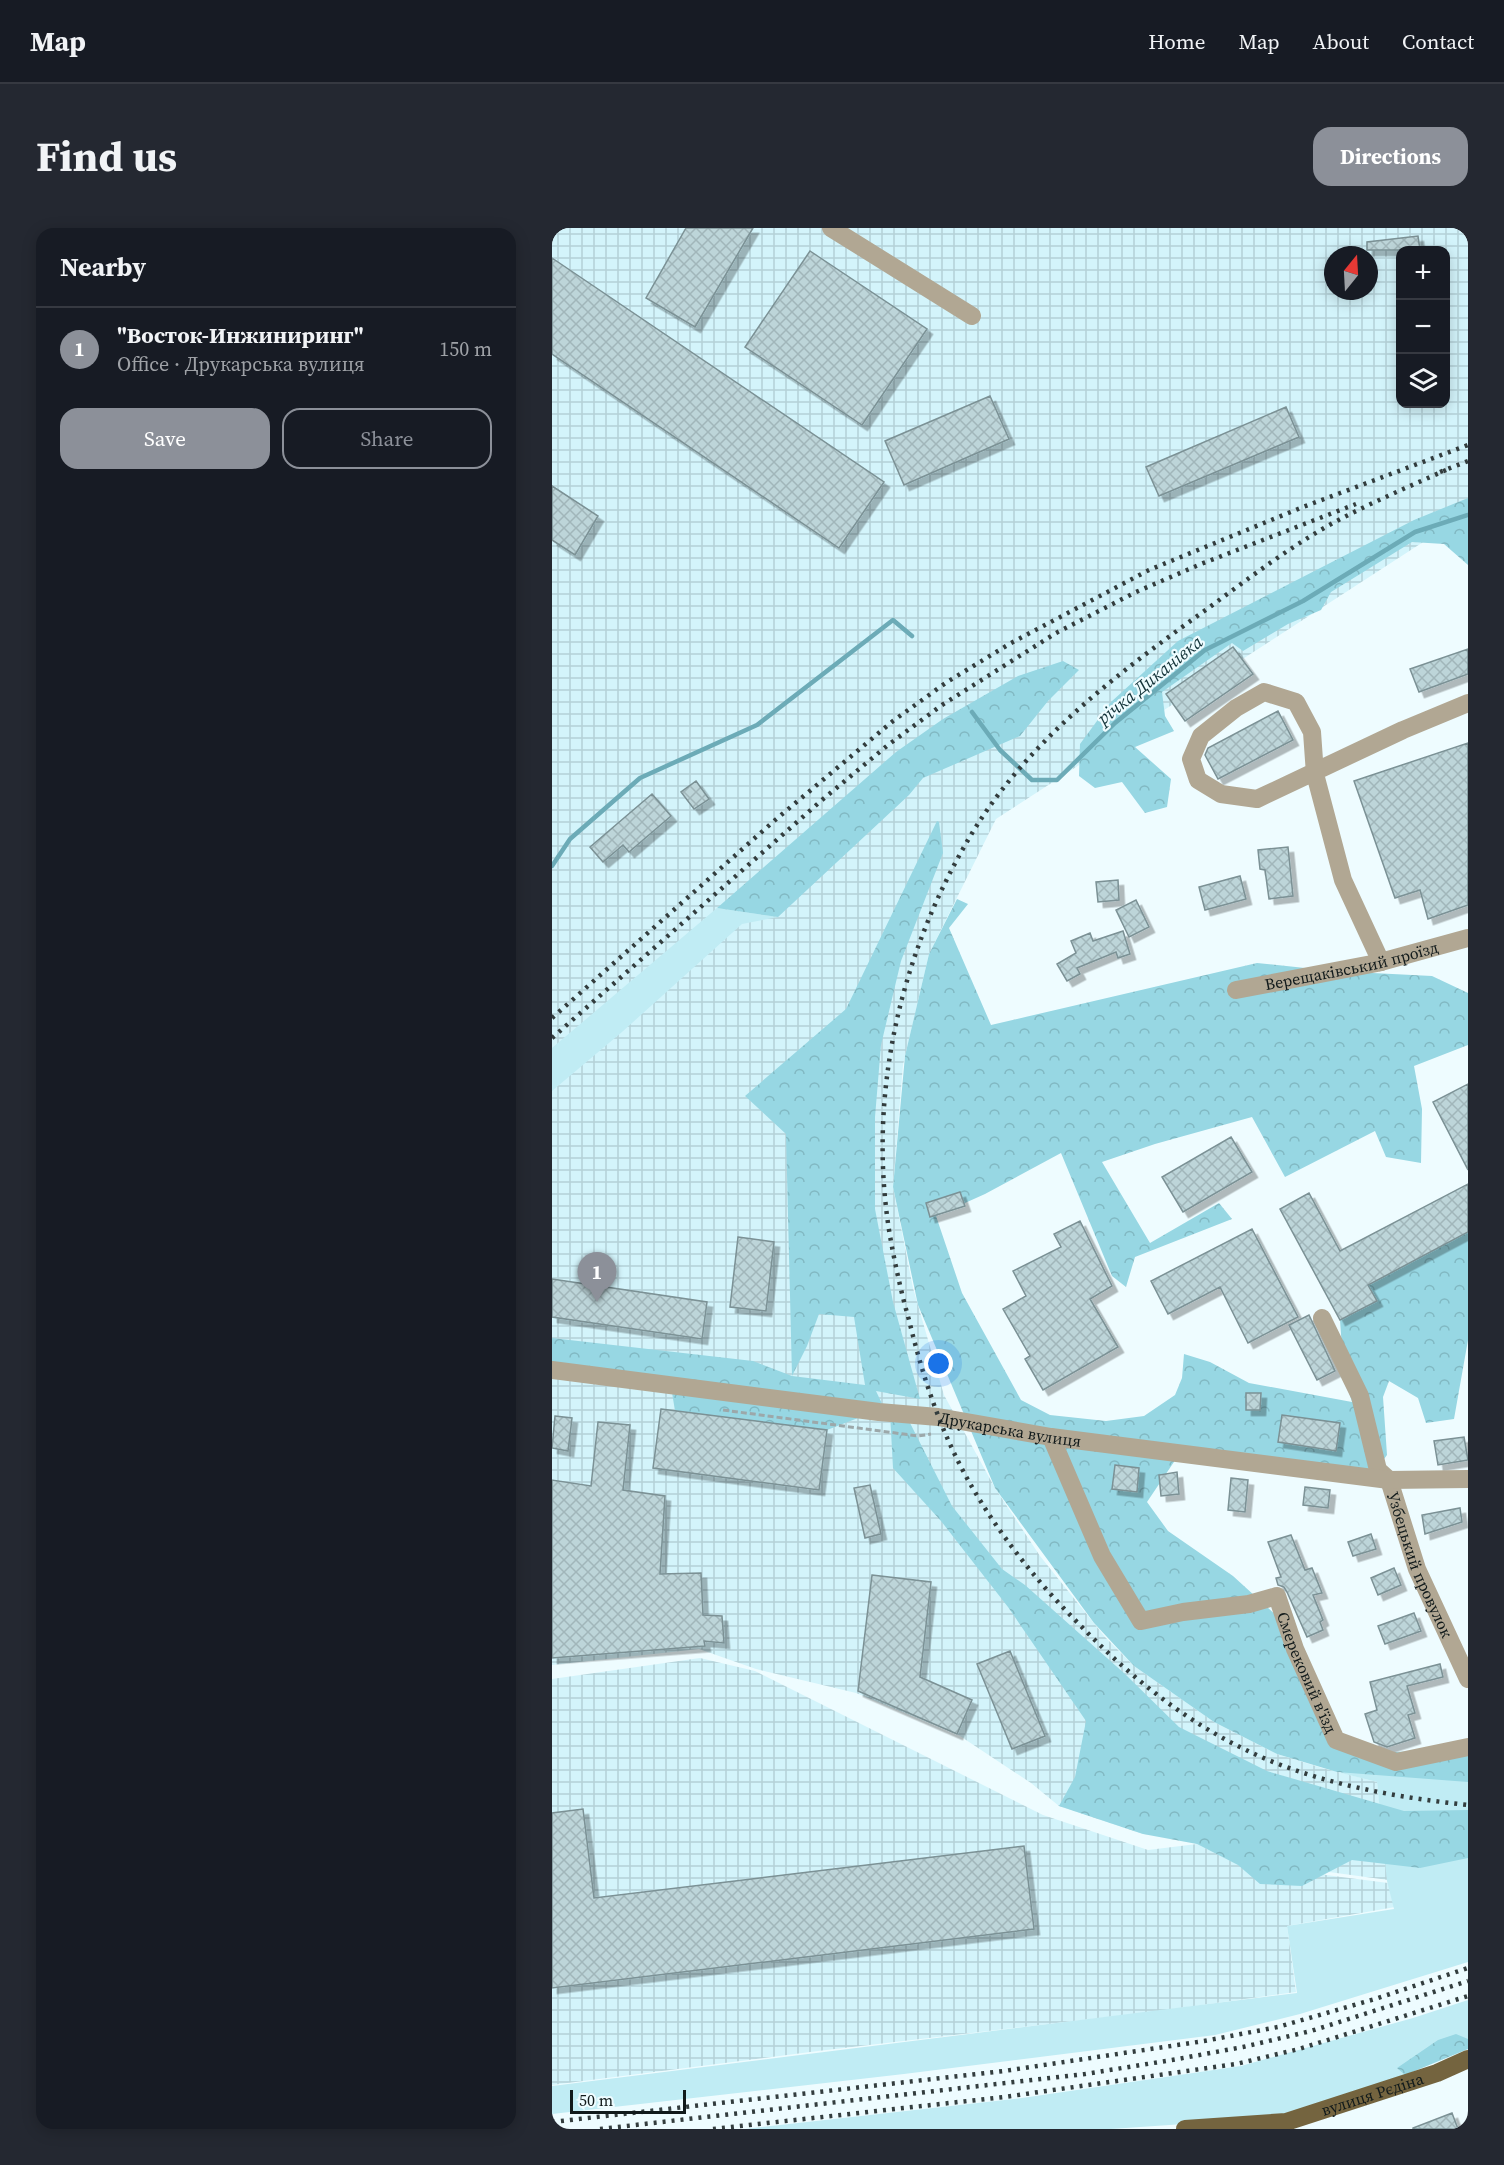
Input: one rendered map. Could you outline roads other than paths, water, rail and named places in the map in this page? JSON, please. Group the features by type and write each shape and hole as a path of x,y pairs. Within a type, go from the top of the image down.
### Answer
{"main road":[{"name":"вулиця Рєдіна","path":"1185,2129 1281,2126 1437,2073 1468,2059"}],"street":[{"path":"831,228 972,316"},
{"path":"1381,962 1343,880 1315,774 1312,732 1296,702 1264,692 1236,708 1201,736 1191,759 1198,780 1221,794 1257,799 1315,774 1403,730 1468,703"},
{"name":"Верещаківський проїзд","path":"1236,990 1381,962 1468,938"},
{"name":"Узбецький провулок","path":"1323,1318 1360,1396 1378,1470 1389,1480 1417,1569 1468,1679"},
{"name":"Друкарська вулиця","path":"552,1370 879,1412 938,1417 1051,1437 1389,1480 1468,1479"},
{"name":"Смерековий в'їзд","path":"1051,1437 1102,1556 1141,1621 1183,1612 1249,1604 1277,1596 1295,1649 1336,1740 1396,1762 1468,1747"}],"waterway":[{"name":"річка Диканівка","path":"972,712 1000,750 1032,780 1057,780 1115,723 1205,650 1303,601 1415,532 1468,515"},
{"name":"річка Диканівка","path":"552,866 570,839 640,778 757,725 893,620 912,636"}],"railway":[{"path":"552,1018 774,821 893,721 947,682 1011,643 1149,570 1303,507 1468,445"},
{"path":"1440,472 1468,461"},
{"path":"1446,470 1333,523 1268,564 1107,685 1075,712 1017,772 991,805 968,840 923,932 894,1031 886,1082 883,1133 884,1184 890,1236 903,1299 928,1389 955,1455 978,1497 1000,1531 1038,1579 1065,1610 1116,1661 1178,1710 1223,1738 1272,1762 1326,1780 1411,1798 1468,1805"},
{"path":"552,1038 822,800 888,745 942,705 1056,633 1136,592 1201,564 1356,504"},
{"path":"552,2122 1004,2071 1204,2041 1278,2027 1375,1999 1468,1968"},
{"path":"600,2129 1085,2074 1172,2060 1311,2031 1468,1981"},
{"path":"713,2129 1004,2097 1236,2064 1299,2049 1468,1996"}],"place":[{"name":"\"Восток-Инжиниринг\"","path":"597,1302"}]}
